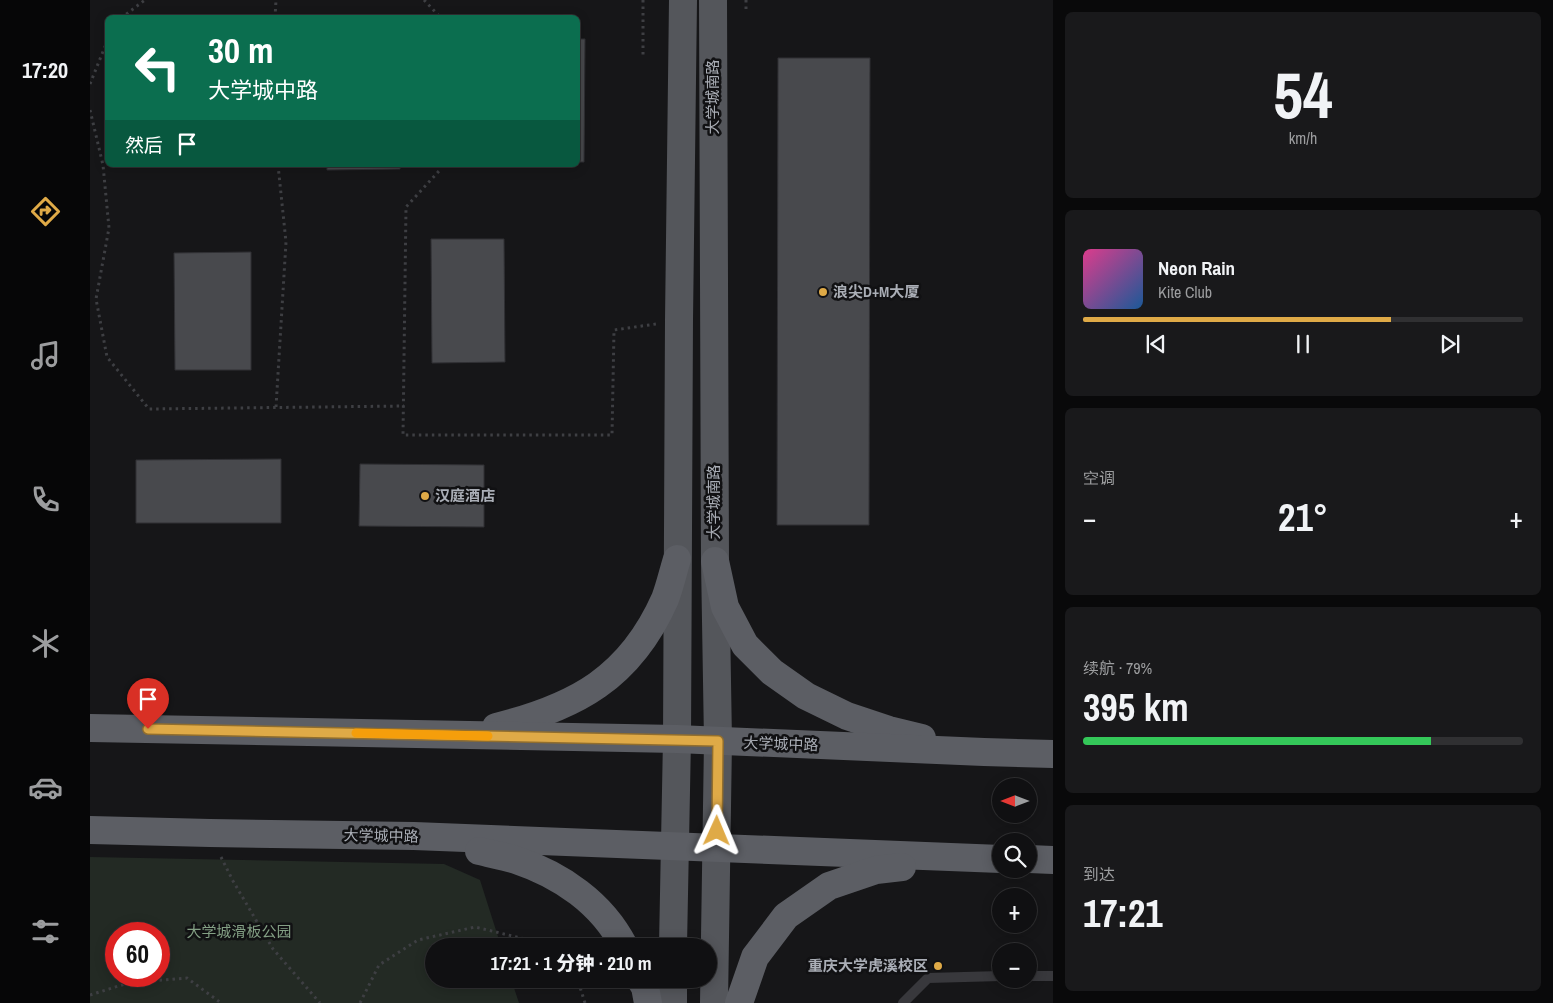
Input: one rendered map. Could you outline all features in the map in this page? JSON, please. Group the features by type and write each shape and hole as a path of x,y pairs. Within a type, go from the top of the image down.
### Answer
{"highway":[{"path":"461,735 531,718 564,706 596,687 623,664 646,634 665,598 677,559"},
{"path":"714,561 725,607 744,645 772,672 806,696 847,716 889,730 984,752"},
{"name":"大学城中路","path":"90,728 677,739 1053,754"},
{"name":"大学城中路","path":"90,830 414,836 992,858"},
{"path":"414,836 516,860 554,876 594,904 618,938"},
{"path":"739,1003 755,957 786,916 829,886 876,870 992,858"},
{"path":"1037,859 1053,860"},
{"path":"644,988 648,1003"}],"main road":[{"name":"大学城南路","path":"673,938 677,739 683,0"},
{"name":"大学城南路","path":"713,0 714,561 718,741 714,1003"},
{"path":"672,1003 673,988"}],"lane":[{"path":"904,1003 928,978 992,976"},
{"path":"1037,976 1053,976"}],"path":[{"path":"125,15 145,0"},
{"path":"275,15 276,0"},
{"path":"424,0 437,15"},
{"path":"643,0 643,55"},
{"path":"746,0 746,11"},
{"path":"90,84 105,46"},
{"path":"90,110 103,165 109,228 96,299 107,357 149,409 404,406"},
{"path":"276,407 286,242 278,167"},
{"path":"440,167 406,207 403,435 612,435 614,330 679,320"},
{"path":"210,833 233,881 273,948 320,1003"},
{"path":"427,938 476,927 522,938"},
{"path":"360,1003 379,965 418,940 425,938"},
{"path":"90,995 128,983 187,978 221,1003"},
{"path":"580,988 585,1003"}],"green space":[{"name":"大学城滑板公园","path":"90,857 444,864 480,880 498,938 425,938 425,988 514,988 519,1003 90,1003"}],"building":[{"path":"580,39 585,39 584,162 580,162"},
{"name":"浪尖D+M大厦","path":"778,58 870,58 869,525 777,525"},
{"path":"327,167 400,167 400,169 327,170"},
{"path":"431,239 504,239 505,362 432,363"},
{"path":"251,252 251,370 175,370 174,253"},
{"path":"281,459 281,523 136,523 136,460"},
{"path":"360,464 484,465 484,527 359,526"}],"slow traffic":[{"path":"356,733 488,736"}],"place":[{"name":"浪尖D+M大厦","path":"823,292"},
{"name":"汉庭酒店","path":"425,496"},
{"name":"重庆大学虎溪校区","path":"938,966"}],"route":[{"path":"148,729 718,741 717,831"}]}
